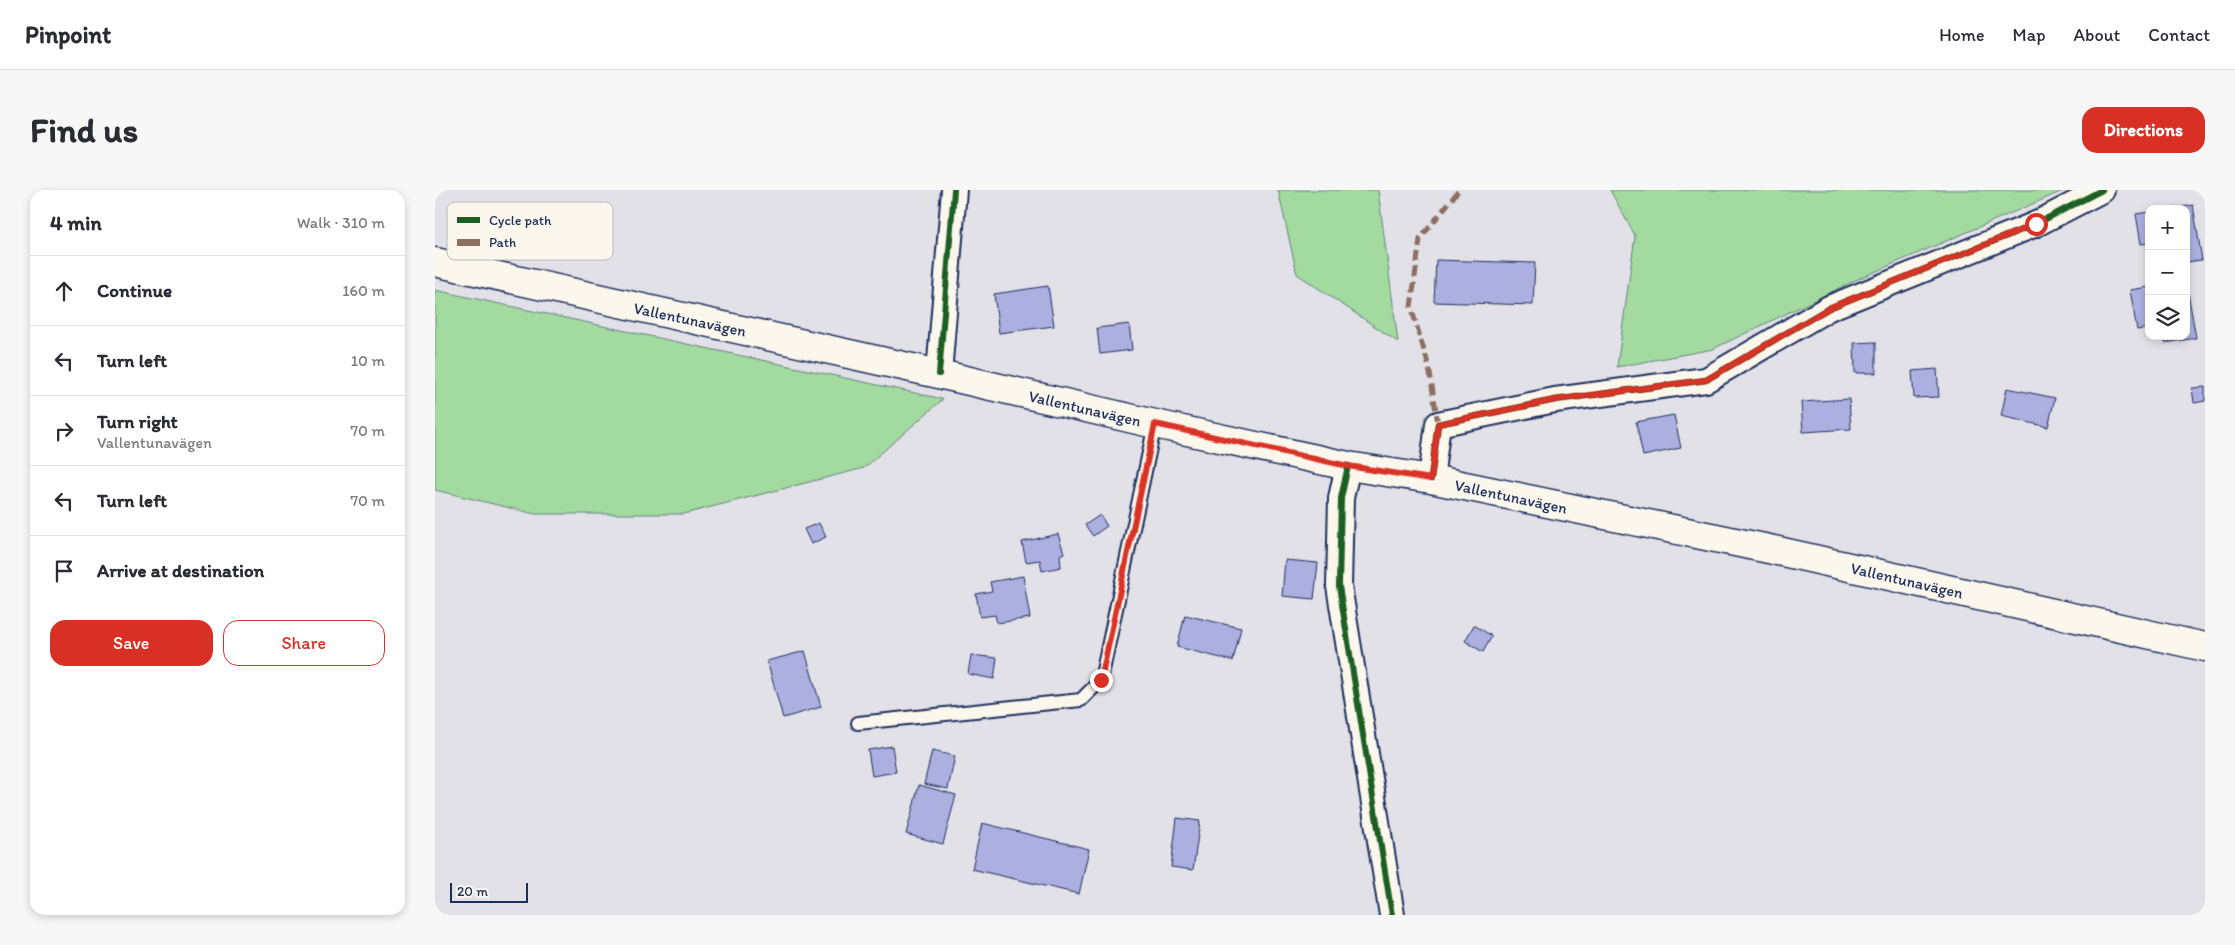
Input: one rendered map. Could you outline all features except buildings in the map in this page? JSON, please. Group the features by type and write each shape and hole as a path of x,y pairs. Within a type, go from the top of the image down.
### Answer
{"main road":[{"name":"Vallentunavägen","path":"435,262 1348,466 1431,479 1769,550 2205,647"}],"street":[{"path":"939,374 955,190"},
{"path":"1431,479 1438,424 1555,400 1706,380 1829,308 2036,224 2102,190"},
{"path":"1348,466 1341,498 1339,586 1392,915"}],"lane":[{"path":"858,723 1081,700 1101,680 1155,424"}],"green space":[{"path":"1278,190 1378,190 1398,342 1297,274"},
{"path":"1610,190 2065,190 1858,279 1713,349 1617,367 1635,236"},
{"path":"435,290 943,399 864,468 684,514 535,514 435,490"}],"marked path":[{"path":"1438,424 1429,367 1411,307 1420,239 1459,190"}],"cycle path":[{"path":"939,374 954,190"},
{"path":"1431,479 1438,424 1555,400 1706,380 1829,308 2036,224 2102,190"},
{"path":"1348,466 1341,498 1339,586 1392,915"}],"route":[{"path":"1101,680 1155,424 1348,466 1431,479 1438,424 1555,400 1706,380 1829,308 2036,224"}]}
